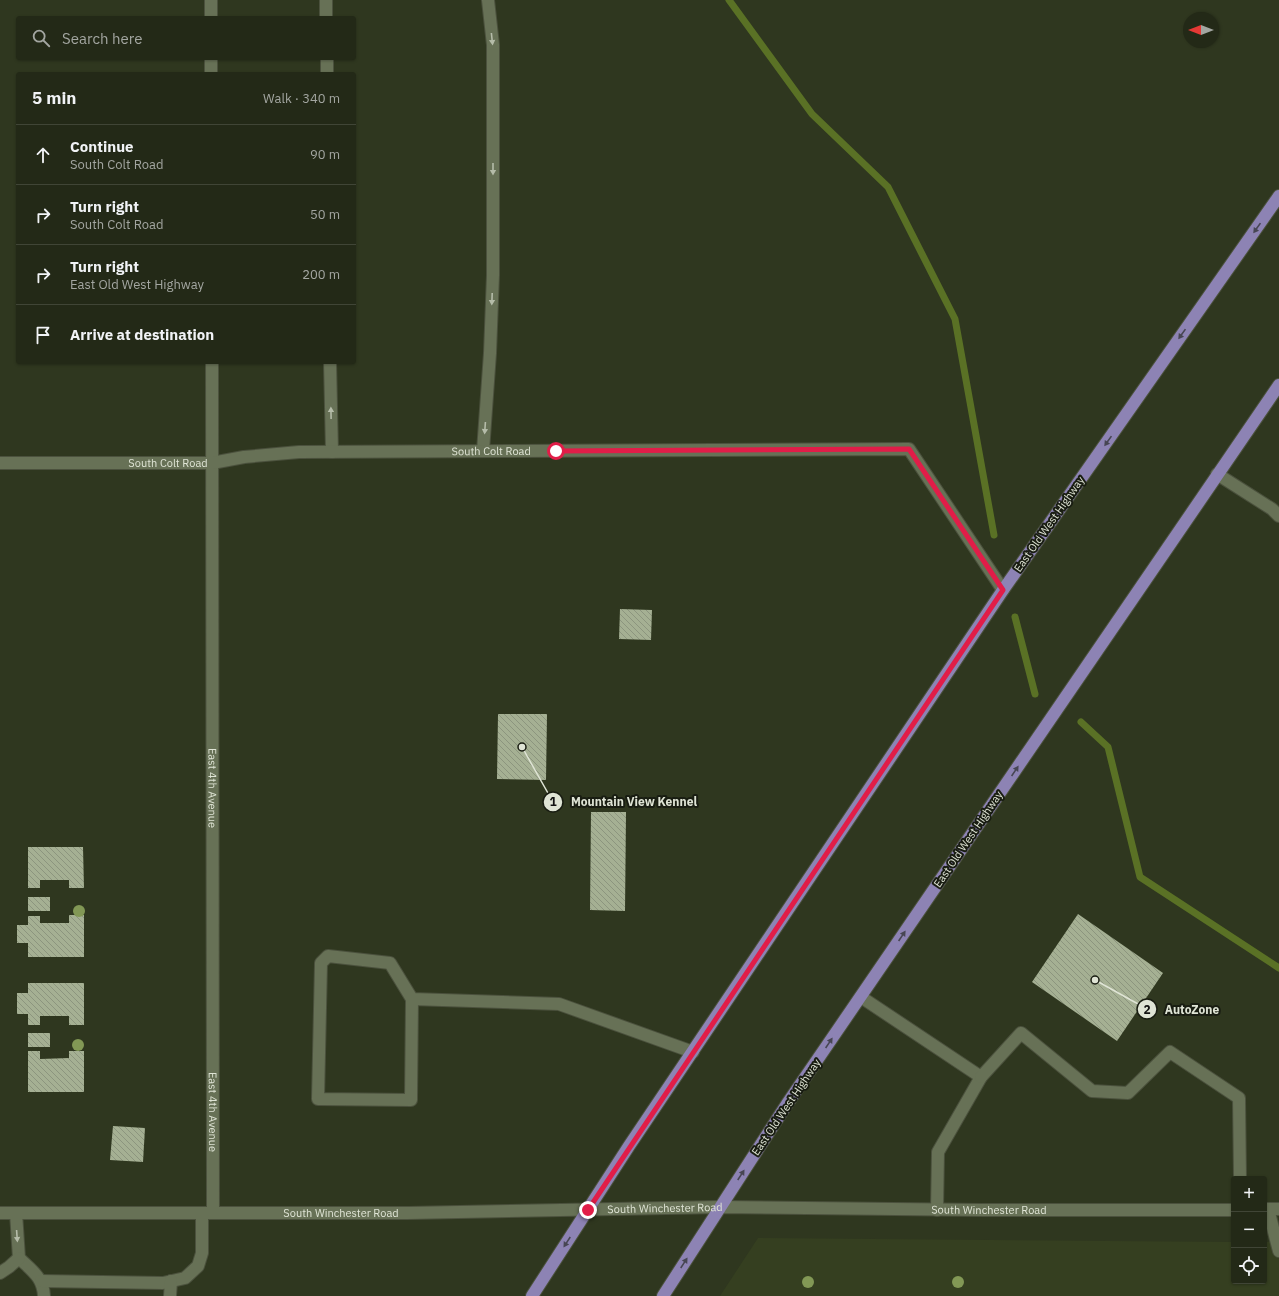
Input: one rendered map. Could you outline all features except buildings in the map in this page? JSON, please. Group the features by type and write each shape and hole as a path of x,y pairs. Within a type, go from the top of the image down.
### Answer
{"main road":[{"name":"East Old West Highway","path":"532,1296 693,1052 1003,590 1279,196"},
{"name":"East Old West Highway","path":"663,1296 787,1104 1279,386"}],"street":[{"path":"211,0 211,16"},
{"path":"326,0 326,16"},
{"path":"483,451 490,353 492,275 493,45 488,0"},
{"path":"211,60 211,72"},
{"path":"327,60 327,72"},
{"name":"East 4th Avenue","path":"41,1281 163,1283 185,1278 198,1266 202,1254 207,1213 212,364"},
{"path":"330,364 332,452"},
{"name":"South Colt Road","path":"0,463 212,463 244,457 299,452 909,449 1003,590"},
{"path":"1218,474 1272,509 1279,516"},
{"path":"328,956 390,964 412,999 410,1100 318,1099 322,964 328,956"},
{"path":"861,997 981,1077"},
{"path":"412,999 559,1004 693,1052"},
{"path":"937,1210 938,1152 981,1077 1021,1033 1092,1091 1128,1093 1170,1052 1239,1098 1240,1176"},
{"name":"South Winchester Road","path":"0,1213 408,1213 720,1208 1231,1210"},
{"path":"1270,1209 1279,1251"},
{"path":"16,1213 18,1258 38,1276 43,1286 44,1296"},
{"path":"0,1273 18,1258"},
{"path":"170,1296 171,1281"}],"shaded area":[{"path":"758,1238 1231,1242 1231,1284 1267,1284 1267,1242 1279,1242 1279,1296 720,1296"}],"waterway":[{"path":"729,0 812,114 888,187 955,319 994,535"},
{"path":"1015,617 1035,694"},
{"path":"1081,722 1108,747 1140,877 1279,968"}],"place":[{"name":"Mountain View Kennel","path":"522,747"},
{"name":"AutoZone","path":"1095,980"}],"route":[{"path":"556,451 909,449 1003,590 629,1146 588,1210"}]}
